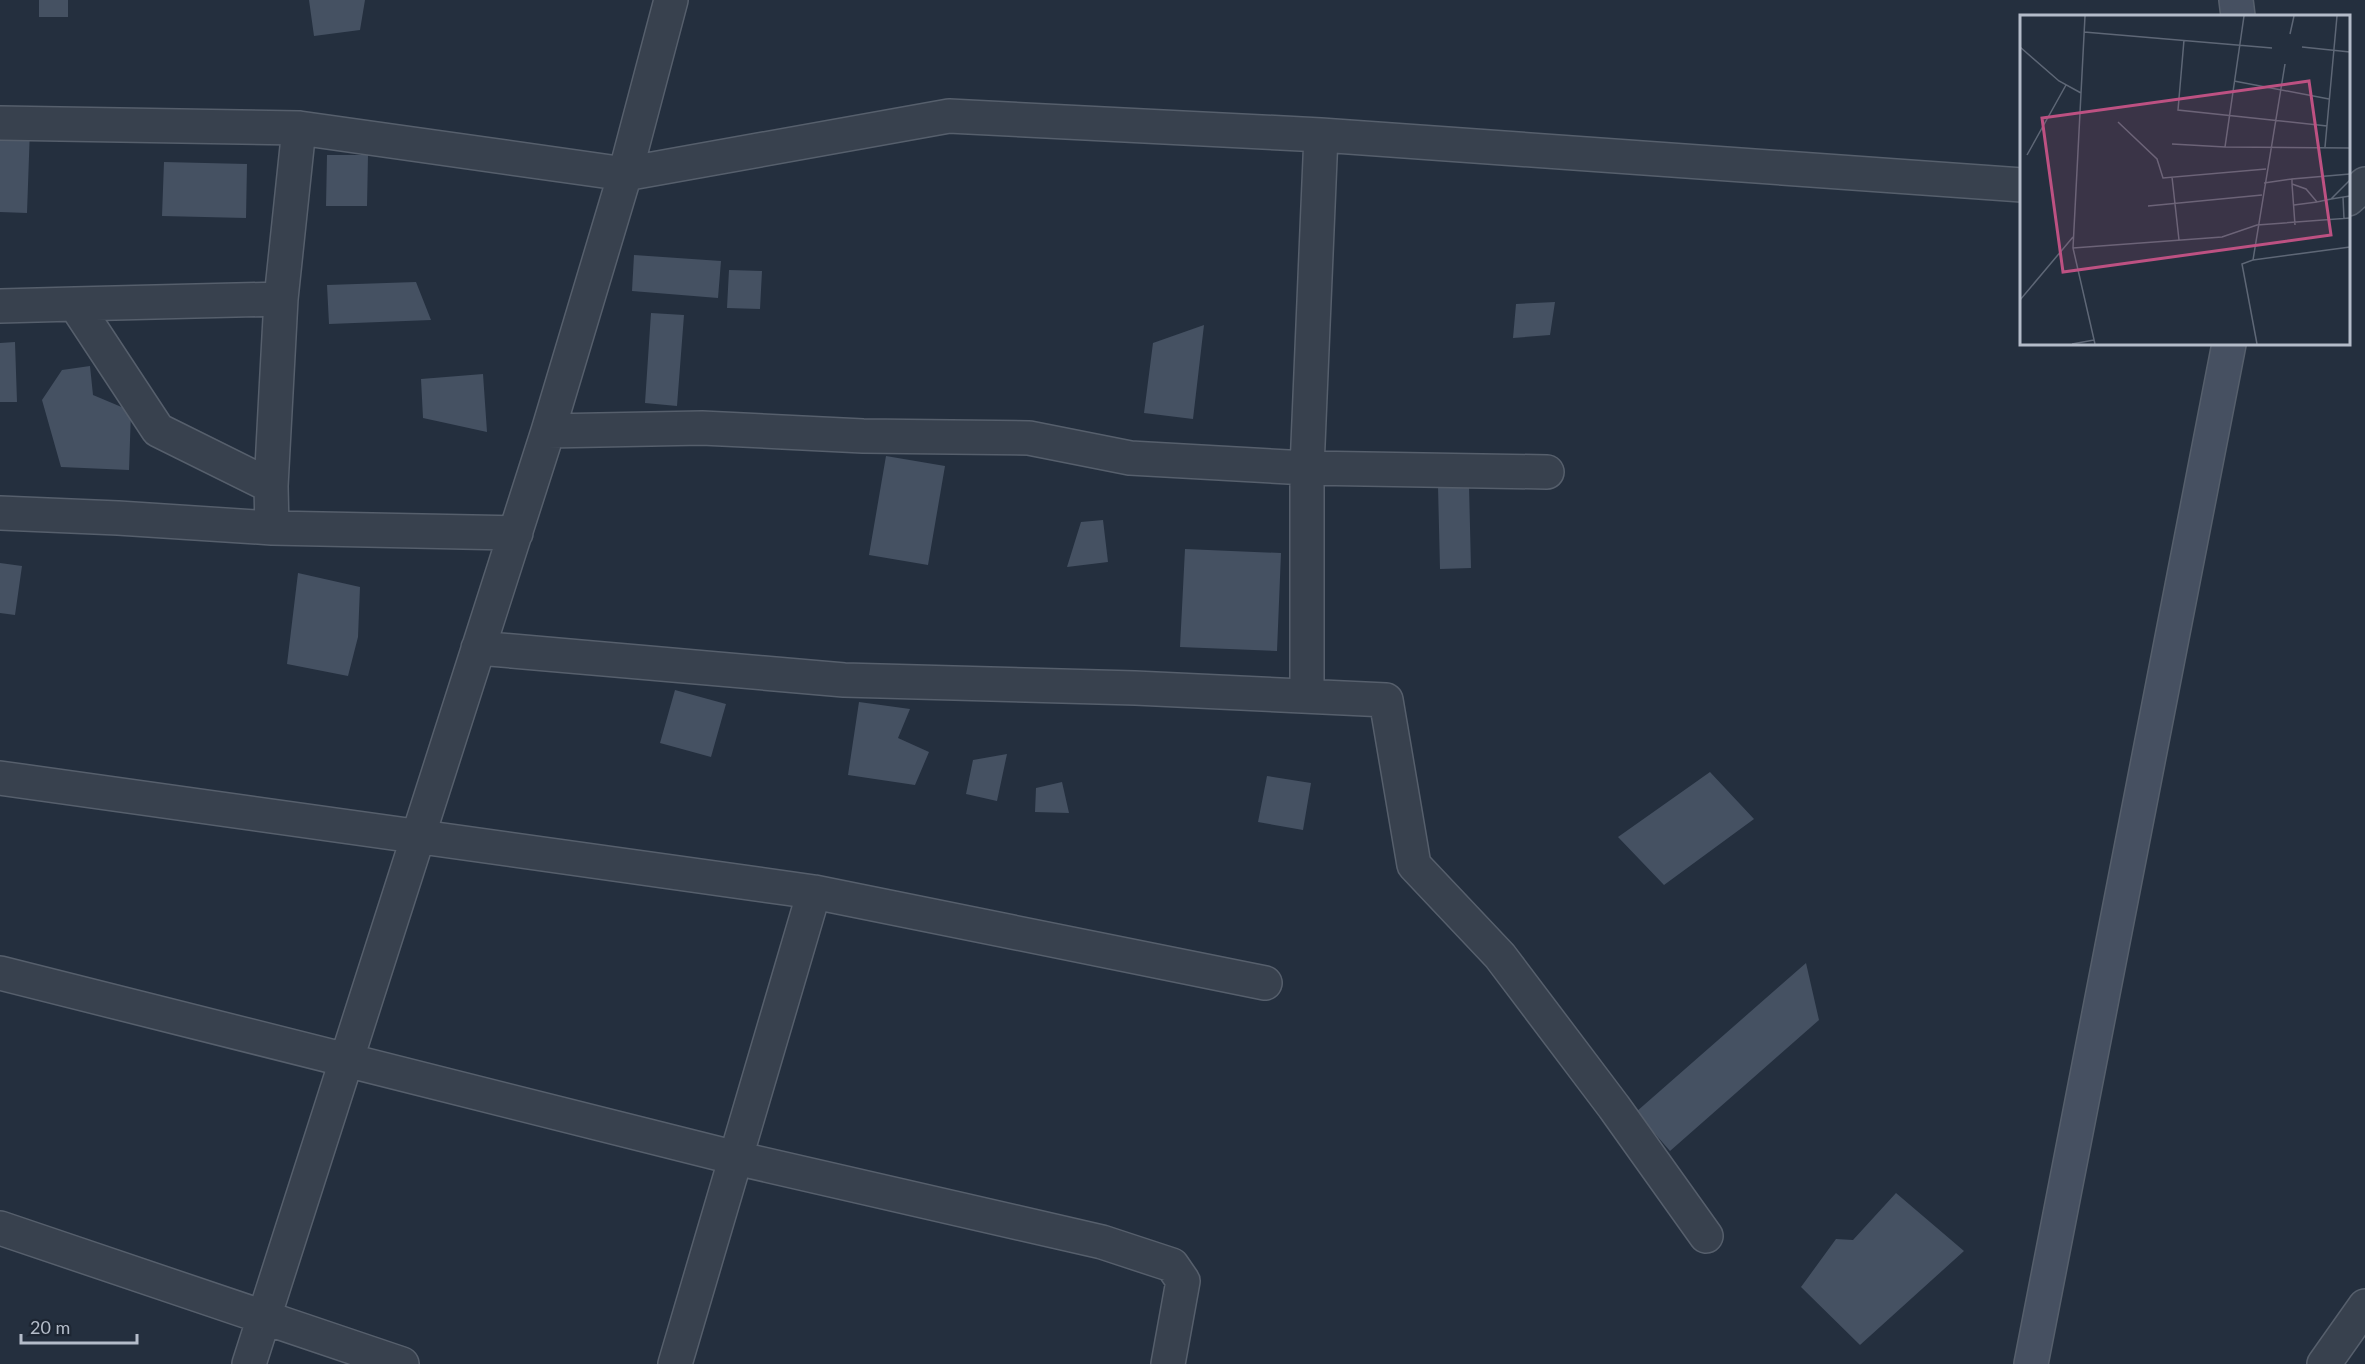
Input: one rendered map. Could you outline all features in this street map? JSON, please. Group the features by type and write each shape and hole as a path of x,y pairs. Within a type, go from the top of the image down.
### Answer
{"main road":[{"path":"2236,0 2238,15"},
{"path":"2031,1364 2229,345"}],"street":[{"path":"249,1364 548,431 625,174 671,0"},
{"path":"0,123 299,128 625,174 949,116 1321,135 2020,185"},
{"path":"272,528 271,486 281,299 299,128"},
{"path":"1307,696 1307,468 1321,135"},
{"path":"2350,198 2365,184"},
{"path":"0,306 281,299"},
{"path":"75,304 158,430 271,486"},
{"path":"548,431 702,428 863,436 1029,438 1130,458 1307,468 1546,472"},
{"path":"0,513 272,528 516,533"},
{"path":"478,648 844,680 1135,688 1386,700 1414,865 1500,956 1614,1107 1706,1236"},
{"path":"0,778 814,892 1265,983"},
{"path":"675,1364 814,892"},
{"path":"0,973 736,1158 1102,1242 1172,1266 1183,1281 1168,1364"},
{"path":"0,1228 402,1364"},
{"path":"2324,1364 2365,1306"}],"building":[{"path":"39,0 68,0 68,17 39,17"},
{"path":"309,0 365,0 360,30 314,36"},
{"path":"0,128 30,128 27,213 0,212"},
{"path":"327,155 368,155 367,206 326,206"},
{"path":"164,162 247,164 246,218 162,216"},
{"path":"634,255 721,261 718,298 632,291"},
{"path":"729,270 762,271 760,309 727,308"},
{"path":"416,282 431,320 329,324 327,285"},
{"path":"1555,302 1550,335 1513,338 1516,304"},
{"path":"651,313 684,315 677,406 645,403"},
{"path":"1204,325 1193,419 1144,413 1153,343"},
{"path":"15,342 17,402 0,402 0,343"},
{"path":"90,366 93,395 131,411 129,470 61,467 42,400 62,370"},
{"path":"483,374 487,432 423,418 421,379"},
{"path":"886,456 945,466 928,565 869,555"},
{"path":"1438,486 1469,486 1471,568 1440,569"},
{"path":"1103,520 1108,562 1067,567 1081,522"},
{"path":"1185,549 1281,553 1277,651 1180,647"},
{"path":"0,563 22,566 15,615 0,613"},
{"path":"298,573 360,587 358,637 348,676 287,664"},
{"path":"675,690 726,704 711,757 660,743"},
{"path":"859,702 910,709 898,738 929,752 915,785 848,775"},
{"path":"1007,754 997,801 966,794 973,760"},
{"path":"1710,772 1754,819 1664,885 1618,837"},
{"path":"1267,776 1311,783 1303,830 1258,822"},
{"path":"1062,782 1069,813 1035,812 1036,788"},
{"path":"1806,963 1819,1020 1670,1151 1636,1112"},
{"path":"1896,1193 1964,1251 1860,1345 1801,1287 1836,1239 1853,1240"}]}
